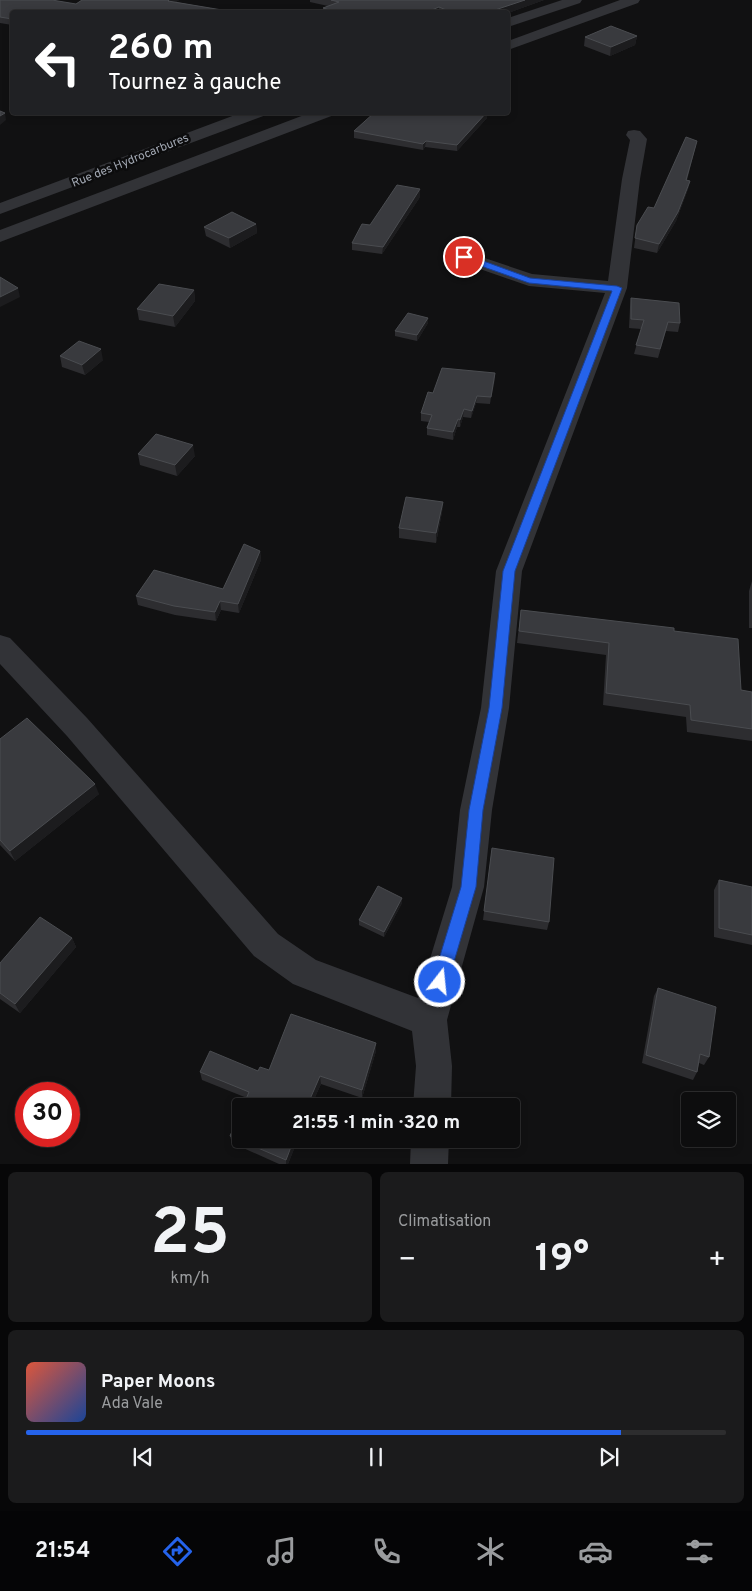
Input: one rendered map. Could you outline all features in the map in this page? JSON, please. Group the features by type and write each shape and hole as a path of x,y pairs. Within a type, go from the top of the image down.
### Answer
{"street":[{"path":"510,45 632,0"},
{"path":"510,22 571,1"},
{"name":"Rue des Hydrocarbures","path":"0,209 89,177 209,129 251,115"},
{"path":"0,236 320,115"},
{"path":"432,1098 434,1066 429,1020 468,887 476,810 495,708 509,571 617,288 631,179 639,139 634,135"},
{"path":"464,257 529,280 617,288"},
{"path":"0,646 77,727 266,945 305,972 429,1020"},
{"path":"429,1164 430,1148"}],"building":[{"path":"0,0 52,0 76,4 82,0 169,0 222,10 10,10 10,19 0,17"},
{"path":"331,0 525,0 495,10 446,10 439,7 432,10 330,10 323,8 339,2"},
{"path":"611,26 637,36 611,47 585,37"},
{"path":"372,115 484,115 457,145 426,141 423,144 354,131"},
{"path":"686,137 697,141 686,180 690,181 678,212 659,244 635,238 637,225 648,207 654,208"},
{"path":"397,185 420,189 383,247 352,243 362,224 370,225"},
{"path":"232,212 256,224 229,238 204,227"},
{"path":"0,277 18,288 0,297"},
{"path":"159,284 194,290 173,316 137,309"},
{"path":"631,298 679,303 680,323 668,322 660,349 636,345 644,320 631,319"},
{"path":"408,313 428,318 417,335 395,331"},
{"path":"79,341 101,349 82,365 60,356"},
{"path":"442,368 495,373 491,397 477,396 472,411 464,409 453,432 427,428 432,415 421,413 428,392 433,393"},
{"path":"156,434 193,445 175,465 138,454"},
{"path":"406,497 443,502 436,533 399,528"},
{"path":"244,544 260,551 238,604 220,601 215,612 174,606 136,596 154,570 223,589"},
{"path":"521,610 674,628 674,631 738,639 741,690 752,692 752,729 691,720 690,705 606,693 609,643 519,631"},
{"path":"27,718 95,784 10,851 0,840 0,739"},
{"path":"492,848 554,858 549,922 484,911"},
{"path":"719,880 752,887 752,935 719,928"},
{"path":"378,886 402,898 384,932 359,920"},
{"path":"40,917 72,938 15,1004 0,993 0,963"},
{"path":"658,988 716,1007 709,1057 700,1054 697,1072 646,1055"},
{"path":"291,1014 376,1043 362,1090 320,1076 310,1098 246,1098 249,1092 200,1072 210,1051 258,1071 260,1067 269,1070"},
{"path":"258,1148 291,1148 286,1160"}],"route":[{"path":"440,982 468,887 476,810 495,708 509,571 617,288 529,280 500,272 464,257"}]}
